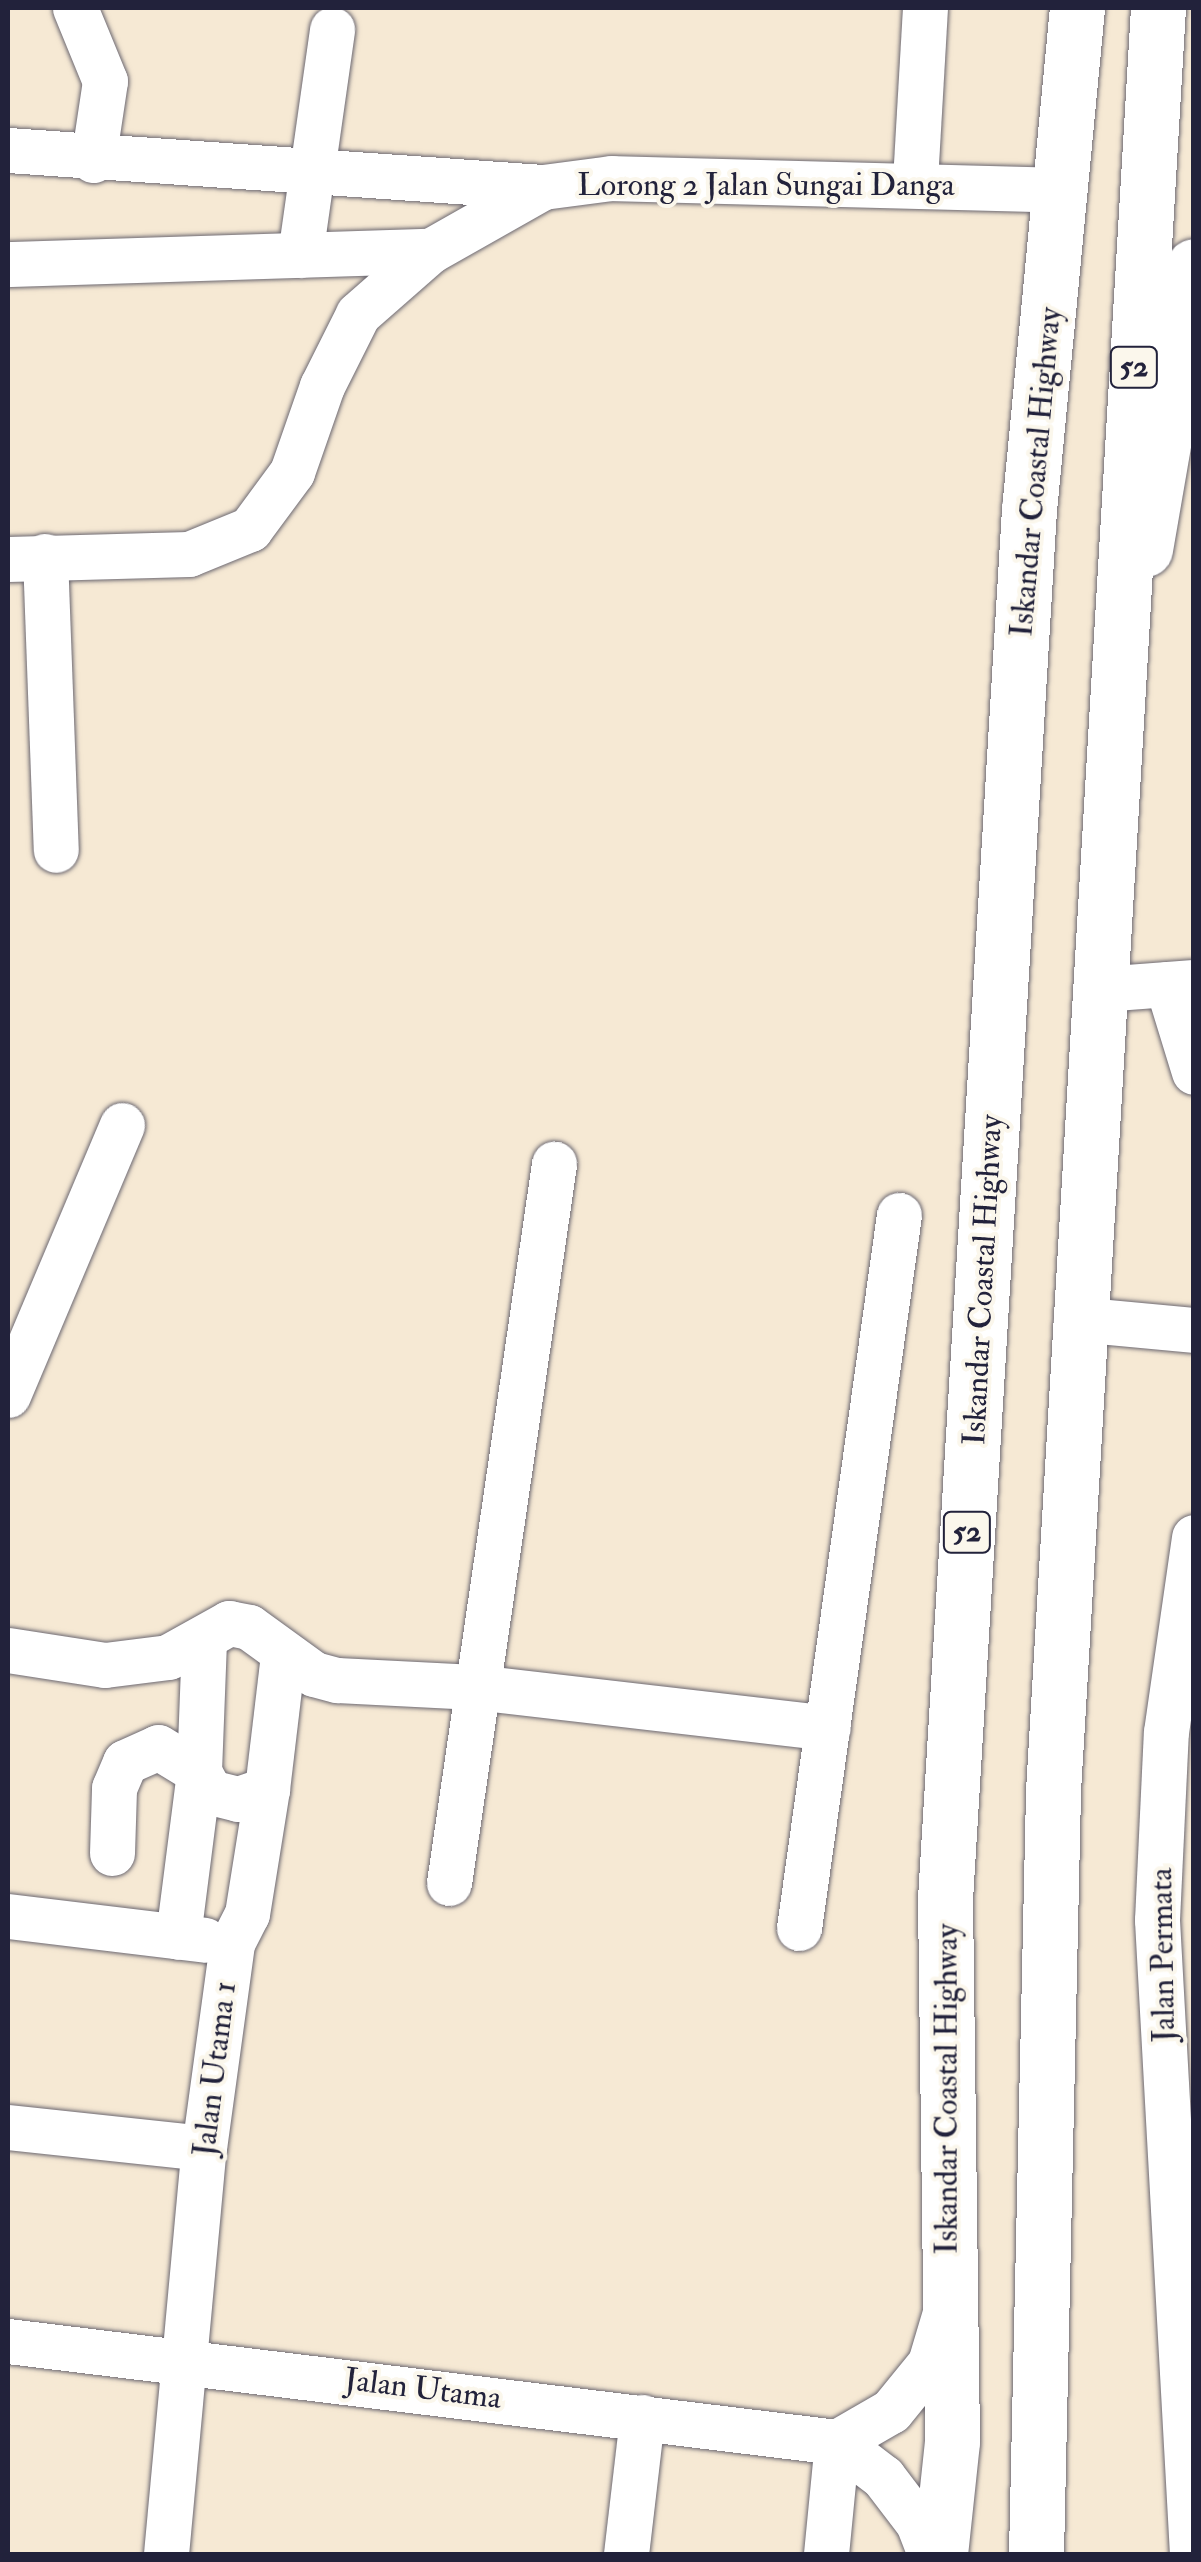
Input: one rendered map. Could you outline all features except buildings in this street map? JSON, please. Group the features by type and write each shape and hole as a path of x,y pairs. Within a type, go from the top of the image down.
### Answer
{"main road":[{"path":"1065,8 1068,98"},
{"name":"Iskandar Coastal Highway","path":"940,2554 952,2441 945,1899 1030,510 1077,8"},
{"name":"52","path":"1036,2554 1043,2076 1076,1319 1101,989 1158,8"},
{"path":"1115,726 1194,266"}],"street":[{"path":"75,8 105,80 92,160"},
{"path":"915,182 926,8"},
{"path":"300,254 308,173 332,30"},
{"path":"8,150 92,160 543,187"},
{"name":"Lorong 2 Jalan Sungai Danga","path":"8,264 430,250 543,187 611,178 915,182 1061,190"},
{"path":"56,850 26,558 189,554 250,529 292,472 322,386 358,314 430,250"},
{"path":"1101,989 1180,983 1194,1072"},
{"path":"8,1395 122,1125"},
{"path":"449,1883 554,1164"},
{"path":"798,1928 900,1215"},
{"path":"1076,1319 1194,1330"},
{"name":"Jalan Permata","path":"1192,2553 1175,1922 1180,1734 1194,1537"},
{"path":"8,1650 105,1666 168,1657 204,1641 229,1623 250,1627 283,1654 338,1680 475,1687 828,1728"},
{"path":"178,1937 199,1772 204,1641"},
{"path":"232,1944 247,1914 283,1654"},
{"path":"112,1852 114,1788 124,1762 158,1746 199,1772 210,1792 238,1799 267,1789"},
{"name":"Jalan Utama 1","path":"8,1916 232,1944 204,2148 166,2554"},
{"path":"8,2126 204,2148"},
{"path":"826,2554 837,2442 891,2412 930,2363 948,2303"},
{"name":"Jalan Utama","path":"8,2342 184,2360 837,2442 883,2477 918,2523 930,2554"},
{"path":"626,2554 642,2417"}]}
